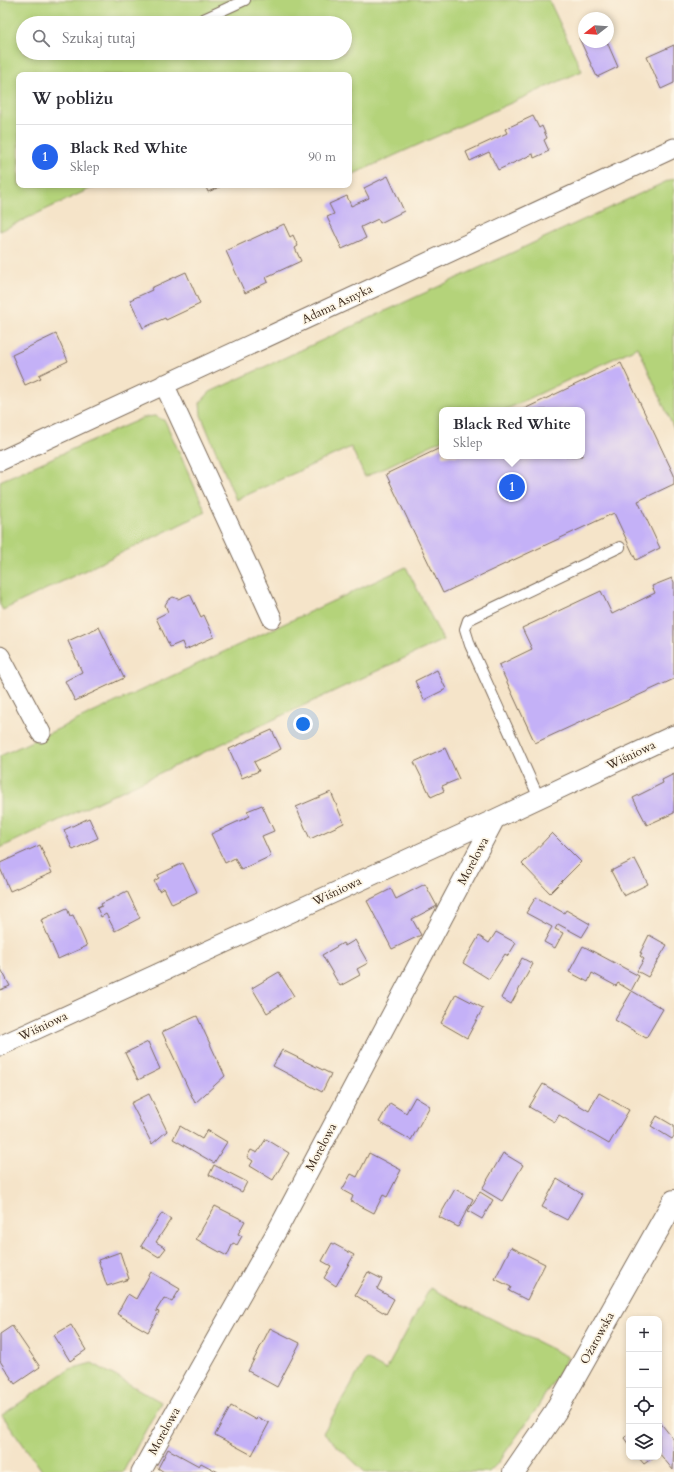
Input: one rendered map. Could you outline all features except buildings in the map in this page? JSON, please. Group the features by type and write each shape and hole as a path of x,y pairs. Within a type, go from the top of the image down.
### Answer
{"street":[{"name":"Adama Asnyka","path":"0,461 674,148"},
{"path":"164,384 272,618"},
{"path":"0,656 41,733"},
{"name":"Wiśniowa","path":"0,1046 495,819 674,735"},
{"name":"Morelowa","path":"141,1472 278,1229 495,819"},
{"name":"Ożarowska","path":"514,1472 555,1412 674,1201"}],"lane":[{"path":"210,16 245,0"},
{"path":"539,798 470,645 465,629 468,620 620,547"}],"green space":[{"path":"0,0 549,0 582,71 352,175 352,72 16,72 16,188 92,188 0,231"},
{"path":"674,178 674,429 638,347 511,407 439,407 439,441 365,477 351,447 236,500 201,415 200,403 210,392"},
{"path":"155,416 165,421 206,512 3,610 0,605 0,481 145,417"},
{"path":"406,567 443,640 0,848 0,756"},
{"path":"430,1288 568,1357 535,1411 497,1464 489,1472 365,1472 323,1433 366,1359 386,1370"},
{"path":"92,1363 161,1402 123,1472 43,1472 2,1415 70,1369"}],"place":[{"name":"Black Red White","path":"512,487"}]}
